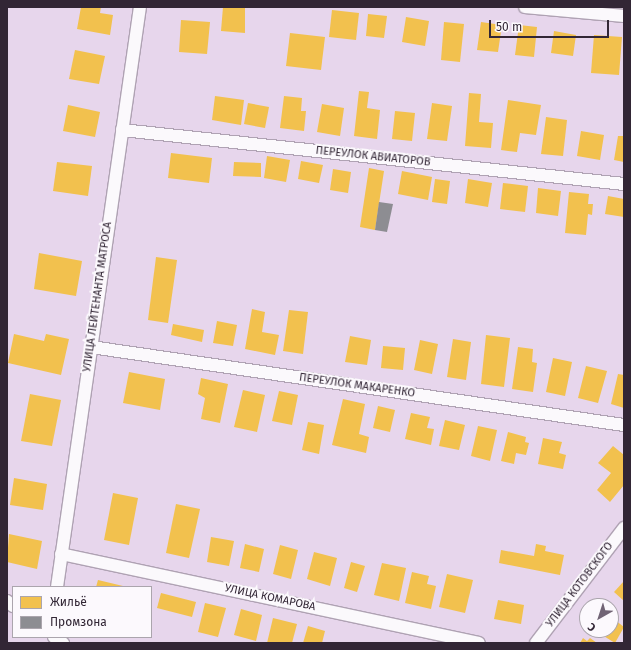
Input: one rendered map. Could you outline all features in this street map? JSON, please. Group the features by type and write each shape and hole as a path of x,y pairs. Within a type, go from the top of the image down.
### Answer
{"street":[{"name":"УЛИЦА ЛЕЙТЕНАНТА МАТРОСА","path":"56,586 140,7"},
{"path":"525,7 624,16"},
{"name":"ПЕРЕУЛОК АВИАТОРОВ","path":"122,130 624,184"},
{"name":"ПЕРЕУЛОК МАКАРЕНКО","path":"91,347 624,425"},
{"name":"УЛИЦА КОТОВСКОГО","path":"536,643 624,528"},
{"name":"УЛИЦА КОМАРОВА","path":"61,554 479,643"}],"building: Жильё":[{"path":"81,7 101,7 100,13 113,15 110,35 77,29"},
{"path":"223,7 245,7 245,33 221,31"},
{"path":"332,10 359,13 356,40 329,37"},
{"path":"368,14 387,16 384,38 366,36"},
{"path":"406,17 429,21 425,46 402,42"},
{"path":"181,20 210,22 207,54 179,52"},
{"path":"444,22 464,24 460,62 441,60"},
{"path":"481,22 502,25 498,52 477,50"},
{"path":"519,25 537,27 534,57 515,55"},
{"path":"554,31 576,35 573,56 551,53"},
{"path":"290,33 325,37 321,70 286,66"},
{"path":"594,35 622,37 619,75 591,73"},
{"path":"75,50 105,56 99,84 69,79"},
{"path":"359,91 369,92 367,108 380,110 377,139 354,136"},
{"path":"469,93 481,94 479,122 493,123 491,148 465,146"},
{"path":"215,96 244,100 241,125 212,120"},
{"path":"284,96 302,98 301,111 306,111 304,131 280,128"},
{"path":"508,100 541,105 536,135 520,133 517,152 501,150"},
{"path":"248,103 269,107 265,128 244,124"},
{"path":"432,103 452,106 447,141 427,139"},
{"path":"322,104 344,108 340,136 317,132"},
{"path":"68,105 100,112 95,137 63,131"},
{"path":"395,111 415,113 412,141 392,139"},
{"path":"546,117 567,120 563,156 541,154"},
{"path":"581,131 604,135 600,160 577,156"},
{"path":"618,136 624,136 624,162 614,160"},
{"path":"171,153 212,158 209,183 168,178"},
{"path":"267,156 290,160 286,182 264,178"},
{"path":"301,161 323,165 319,183 298,179"},
{"path":"57,162 92,166 88,196 53,191"},
{"path":"234,162 261,163 261,177 233,176"},
{"path":"369,168 384,171 375,230 360,227"},
{"path":"333,169 351,172 348,193 330,190"},
{"path":"402,171 432,177 428,200 398,194"},
{"path":"435,179 450,181 447,204 432,202"},
{"path":"468,179 492,183 488,207 465,203"},
{"path":"503,183 528,186 525,212 500,209"},
{"path":"538,188 561,191 558,216 536,213"},
{"path":"569,192 589,194 588,204 593,204 592,215 588,214 586,235 565,233"},
{"path":"608,196 624,199 624,217 605,214"},
{"path":"39,253 82,261 76,296 34,289"},
{"path":"156,257 177,260 168,323 148,320"},
{"path":"252,309 265,312 262,332 279,335 275,355 245,349"},
{"path":"289,310 308,312 303,354 283,351"},
{"path":"217,321 237,325 233,346 213,343"},
{"path":"173,324 204,330 202,342 171,335"},
{"path":"14,334 44,341 46,334 69,339 61,375 8,363"},
{"path":"486,335 510,338 504,387 481,384"},
{"path":"350,336 371,340 367,365 345,362"},
{"path":"453,339 471,342 466,380 447,377"},
{"path":"420,340 438,344 432,374 414,370"},
{"path":"383,346 405,348 403,370 381,368"},
{"path":"518,347 533,349 532,362 537,363 533,392 512,389"},
{"path":"553,358 572,362 565,396 546,392"},
{"path":"586,366 607,371 598,403 578,398"},
{"path":"129,372 165,379 160,410 123,403"},
{"path":"618,374 624,375 624,408 611,404"},
{"path":"201,378 228,384 220,423 201,419 205,398 198,394"},
{"path":"243,390 265,395 257,432 234,427"},
{"path":"279,391 298,395 292,425 272,421"},
{"path":"30,394 61,400 52,446 21,441"},
{"path":"343,399 365,404 359,434 369,437 366,453 332,445"},
{"path":"378,406 395,410 390,432 373,428"},
{"path":"411,413 430,417 427,428 434,429 431,445 405,439"},
{"path":"445,420 465,425 459,450 439,446"},
{"path":"308,422 324,425 319,454 302,450"},
{"path":"478,426 497,430 490,461 471,456"},
{"path":"508,432 526,437 525,442 529,443 526,455 516,453 514,464 501,461"},
{"path":"543,438 562,442 559,453 566,455 563,469 538,464"},
{"path":"613,446 624,455 624,485 610,502 597,490 611,473 598,463"},
{"path":"14,478 47,484 43,510 10,505"},
{"path":"113,493 138,498 129,545 104,540"},
{"path":"176,504 200,509 189,558 166,553"},
{"path":"9,534 42,541 37,569 7,562"},
{"path":"211,537 234,541 229,566 207,562"},
{"path":"245,544 264,549 259,572 240,568"},
{"path":"536,544 546,546 545,551 564,555 560,575 499,563 501,550 534,556"},
{"path":"280,545 298,550 291,579 273,574"},
{"path":"314,552 337,558 330,586 307,579"},
{"path":"351,562 365,566 357,592 344,588"},
{"path":"382,563 406,568 399,601 374,595"},
{"path":"412,572 429,576 427,584 436,586 431,609 405,603"},
{"path":"447,574 473,580 465,613 439,607"},
{"path":"98,580 123,586 96,586"},
{"path":"624,581 624,601 614,592"},
{"path":"161,593 196,602 192,617 157,608"},
{"path":"498,600 524,605 521,624 494,619"},
{"path":"205,603 226,608 218,637 198,632"},
{"path":"241,609 262,615 256,641 234,635"},
{"path":"273,618 297,624 292,643 267,643"},
{"path":"619,623 624,627 619,636"},
{"path":"308,626 325,631 322,643 303,643"},
{"path":"583,638 587,641 590,638 597,643 580,643"},
{"path":"607,638 618,638 615,643"}],"building: Промзона":[{"path":"379,202 393,204 387,232 375,230"}]}
